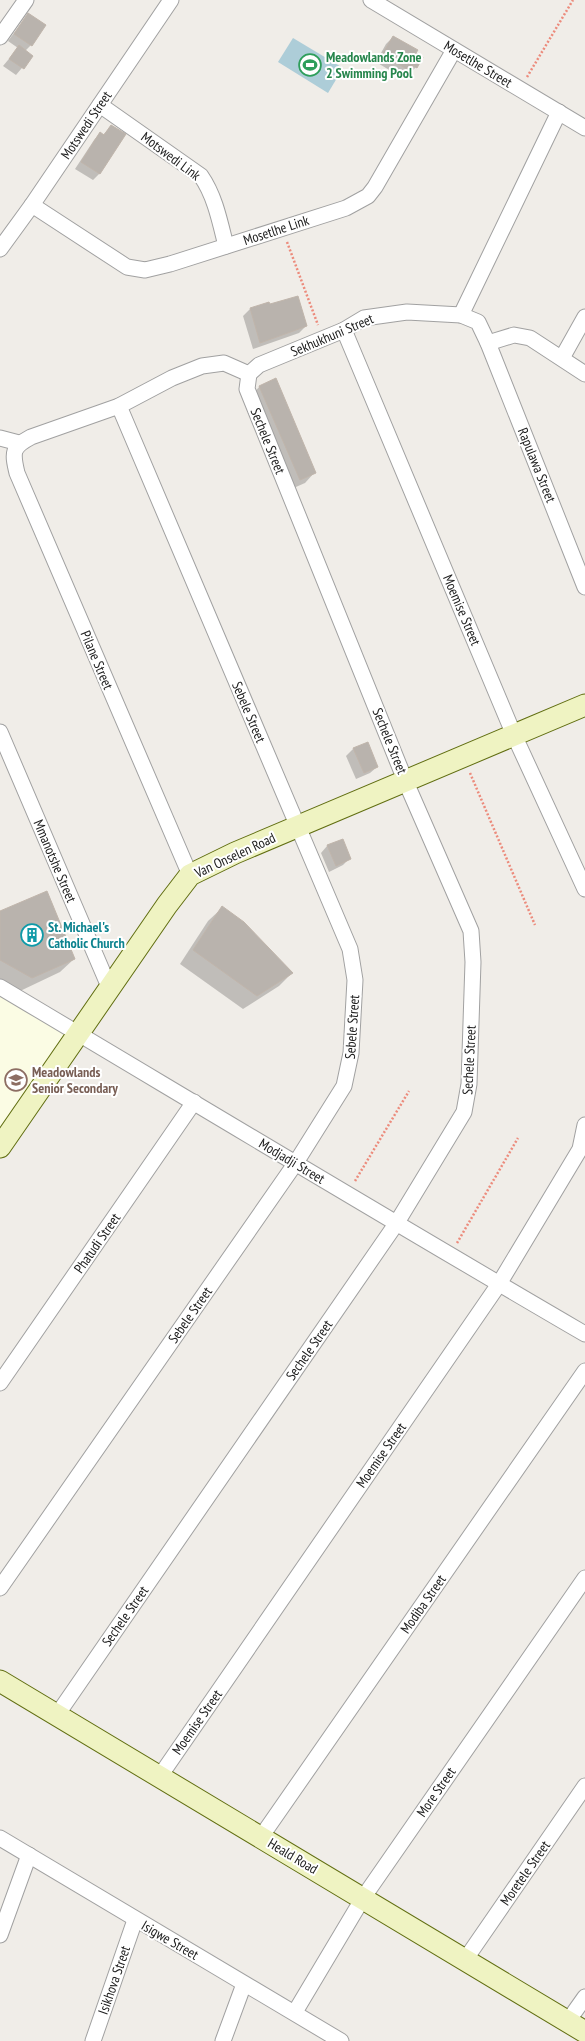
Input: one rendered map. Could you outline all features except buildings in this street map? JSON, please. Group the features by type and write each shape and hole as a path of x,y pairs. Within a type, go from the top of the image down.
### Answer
{"street":[{"path":"0,37 26,0"},
{"name":"Motswedi Street","path":"0,249 32,205 171,0"},
{"name":"Mosetlhe Street","path":"371,0 585,128"},
{"name":"Mosetlhe Link","path":"32,205 126,267 136,270 145,270 170,264 346,208 368,196 454,50"},
{"name":"Motswedi Link","path":"100,105 201,176 213,199 226,246"},
{"path":"460,315 559,112"},
{"name":"Sekhukhuni Street","path":"249,374 259,365 344,330 364,318 395,313 407,312 460,315 478,322 488,343"},
{"path":"562,358 585,317"},
{"name":"Moemise Street","path":"344,330 514,735 585,888"},
{"path":"488,343 514,336 530,338 585,374"},
{"name":"Rapulawa Street","path":"488,343 585,587"},
{"path":"0,438 19,443 31,437 119,406 172,378 202,366 224,363 249,374"},
{"name":"Sechele Street","path":"57,1715 396,1224 455,1127 466,1102 469,1084 473,962 471,931 405,780 247,389 249,374"},
{"name":"Sebele Street","path":"0,1588 295,1164 344,1086 351,1053 355,980 350,950 119,406"},
{"name":"Pilane Street","path":"19,443 13,456 17,473 190,875"},
{"name":"Van Onselen Road","path":"0,1147 190,875 218,860 463,755 585,705"},
{"name":"Mmanotshe Street","path":"0,732 110,989"},
{"name":"Modjadji Street","path":"0,987 194,1102 295,1164 347,1193 396,1224 585,1334"},
{"name":"Phatudi Street","path":"0,1384 194,1102"},
{"name":"Moemise Street","path":"160,1776 499,1284 580,1150 585,1125"},
{"name":"Modiba Street","path":"261,1837 585,1371"},
{"name":"More Street","path":"295,2012 363,1898 585,1578"},
{"name":"Heald Road","path":"0,1681 576,2026"},
{"name":"Moretele Street","path":"465,1960 585,1786"},
{"name":"Isigwe Street","path":"0,1838 135,1920 295,2012 341,2041"},
{"path":"0,1935 29,1855"},
{"name":"Isikhova Street","path":"93,2041 135,1920"},
{"path":"223,2041 244,1984"},
{"path":"576,2026 585,1996"}],"path":[{"path":"519,89 573,0"},
{"path":"282,228 323,338"},
{"path":"463,755 535,925"},
{"path":"347,1193 409,1091"},
{"path":"449,1255 518,1138"}],"shaded area":[{"name":"Meadowlands Senior Secondary","path":"0,993 66,1034 0,1127"}],"water":[{"name":"Meadowlands Zone 2 Swimming Pool","path":"293,38 343,68 328,93 278,62"}],"place":[{"name":"Meadowlands Zone 2 Swimming Pool","path":"310,65"},
{"name":"St. Michael's Catholic Church","path":"32,935"},
{"name":"Meadowlands Senior Secondary","path":"16,1080"}]}
